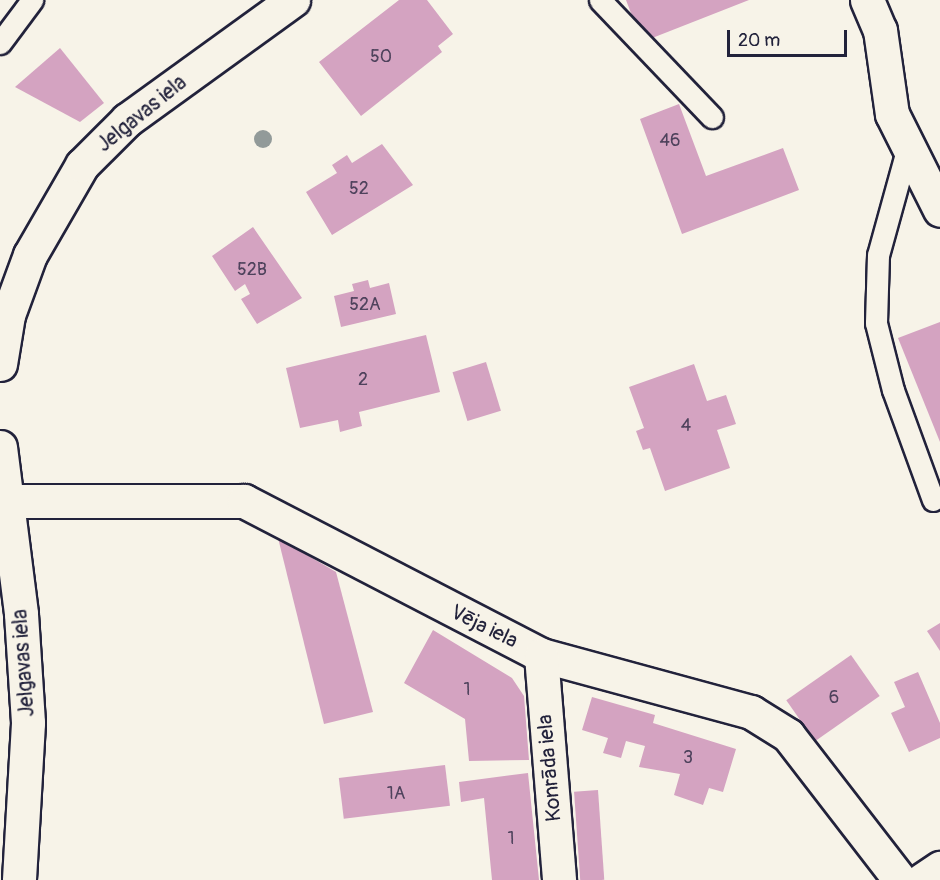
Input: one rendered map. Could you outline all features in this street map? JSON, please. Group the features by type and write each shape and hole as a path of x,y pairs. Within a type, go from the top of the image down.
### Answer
{"street":[{"name":"Jelgavas iela","path":"0,364 8,315 30,255 81,165 127,120 293,0"},
{"path":"867,0 880,30 892,114 906,150 940,210"},
{"name":"Jelgavas iela","path":"0,447 8,501 28,723 19,880"},
{"name":"Vēja iela","path":"8,501 243,501 541,655 769,720 788,735 900,880"},
{"name":"Konrāda iela","path":"541,655 560,880"},
{"path":"922,880 940,868"}],"lane":[{"path":"0,43 32,0"},
{"path":"600,0 712,117"},
{"path":"906,150 878,255 876,323 893,390 933,500"}],"building":[{"path":"399,0 427,0 453,34 438,46 442,52 361,116 319,62"},
{"path":"626,0 749,0 642,42"},
{"path":"60,48 104,103 80,122 15,87"},
{"path":"679,104 706,176 783,148 799,190 682,234 640,119"},
{"path":"382,144 413,185 332,235 306,192 337,173 332,165 347,155 352,163"},
{"path":"253,227 302,298 257,324 241,299 250,294 245,284 235,291 212,256"},
{"path":"368,280 370,288 389,283 396,314 341,327 334,296 354,291 352,284"},
{"path":"940,322 940,442 898,338"},
{"path":"426,335 440,392 359,412 362,426 340,432 338,420 300,428 286,368"},
{"path":"486,362 501,411 467,421 453,372"},
{"path":"694,364 707,401 726,395 736,424 717,430 730,468 665,491 650,448 643,450 636,431 644,428 629,387"},
{"path":"278,538 336,572 373,712 324,724"},
{"path":"940,623 940,651 927,631"},
{"path":"433,630 512,678 524,696 529,760 469,761 465,719 404,683"},
{"path":"851,655 880,696 815,741 786,700"},
{"path":"918,672 940,723 940,738 909,752 891,713 905,707 894,682"},
{"path":"592,697 655,715 653,723 736,749 723,792 709,788 703,805 674,795 680,774 639,767 645,746 626,741 621,758 603,753 608,738 582,730"},
{"path":"445,765 450,806 344,819 339,778"},
{"path":"528,773 539,880 492,880 484,798 461,802 459,782"},
{"path":"598,790 604,880 580,880 574,792"}]}
